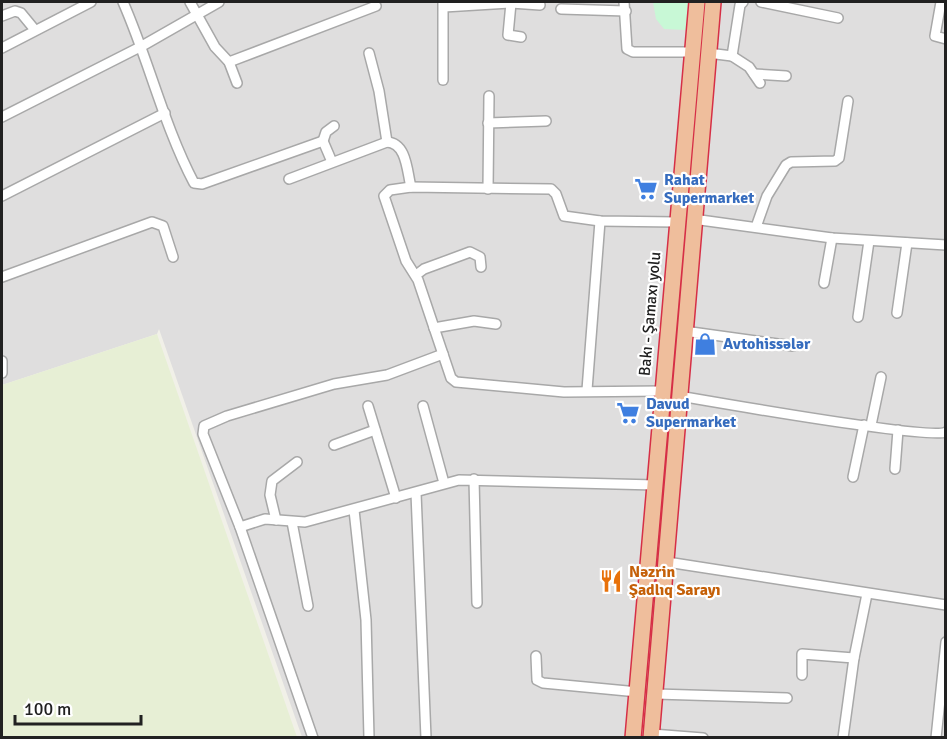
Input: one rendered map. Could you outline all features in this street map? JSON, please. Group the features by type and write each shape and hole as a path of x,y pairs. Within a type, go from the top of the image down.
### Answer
{"highway":[{"name":"Bakı - Şamaxı yolu","path":"633,738 676,222 697,2"},
{"path":"652,736 693,219 713,2"}],"street":[{"path":"3,2 5,14 21,13 35,30"},
{"path":"2,48 91,2"},
{"path":"123,2 142,46 179,152 194,183 198,184 323,141"},
{"path":"190,2 215,47 229,62 237,83"},
{"path":"2,117 142,46 219,2"},
{"path":"732,56 740,5 743,2"},
{"path":"761,2 838,18"},
{"path":"940,2 935,36 945,39"},
{"path":"511,3 508,35 521,37"},
{"path":"443,80 443,4 540,5"},
{"path":"229,62 376,6"},
{"path":"561,9 625,6 627,49 633,52 692,52"},
{"path":"369,53 380,91 387,142"},
{"path":"708,53 732,56 743,61 760,83"},
{"path":"754,74 786,76"},
{"path":"488,189 489,96"},
{"path":"756,227 767,196 786,165 791,162 835,161 839,158 848,101"},
{"path":"2,196 165,113"},
{"path":"488,123 546,121"},
{"path":"332,162 323,141 326,132 334,126"},
{"path":"289,179 387,142 394,142 401,148 411,187"},
{"path":"662,391 564,392 456,382 451,378 416,275 406,261 384,196 390,190 411,187 551,189 556,194 564,216 600,221 676,222"},
{"path":"693,219 832,238 945,245"},
{"path":"587,390 600,221"},
{"path":"2,277 152,222 163,226 173,257"},
{"path":"824,284 832,238"},
{"path":"858,317 869,241"},
{"path":"897,313 907,243"},
{"path":"416,275 424,269 470,252 480,257 481,267"},
{"path":"434,328 474,321 496,324"},
{"path":"684,331 793,346"},
{"path":"314,738 240,526 203,434 204,426 227,416 313,390 354,379 387,375 443,354"},
{"path":"2,361 2,374"},
{"path":"853,477 881,377"},
{"path":"679,396 898,430 937,434 945,432"},
{"path":"368,406 396,498"},
{"path":"423,406 444,483"},
{"path":"334,445 375,430"},
{"path":"895,469 898,430"},
{"path":"276,520 270,495 272,481 297,462"},
{"path":"240,526 265,519 292,522 354,510 444,483 474,478 655,485"},
{"path":"474,478 477,603"},
{"path":"416,493 426,738"},
{"path":"354,510 366,620 369,738"},
{"path":"292,522 308,606"},
{"path":"667,562 945,604"},
{"path":"843,738 854,658 867,594"},
{"path":"936,738 945,642"},
{"path":"802,675 802,654 854,658"},
{"path":"536,656 535,674 537,680 543,683 638,692"},
{"path":"656,694 788,698"},
{"path":"652,736 703,738"}],"shaded area":[{"path":"2,2 945,2 945,737 302,737 159,329 157,334 2,385"}],"green space":[{"path":"653,2 688,2 686,30 664,29 656,19"},
{"path":"157,334 297,737 2,737 2,385"}],"place":[{"name":"Rahat Supermarket","path":"646,189"},
{"name":"Avtohissələr","path":"705,344"},
{"name":"Davud Supermarket","path":"628,413"},
{"name":"Nəzrin Şadlıq Sarayı","path":"611,581"}]}
